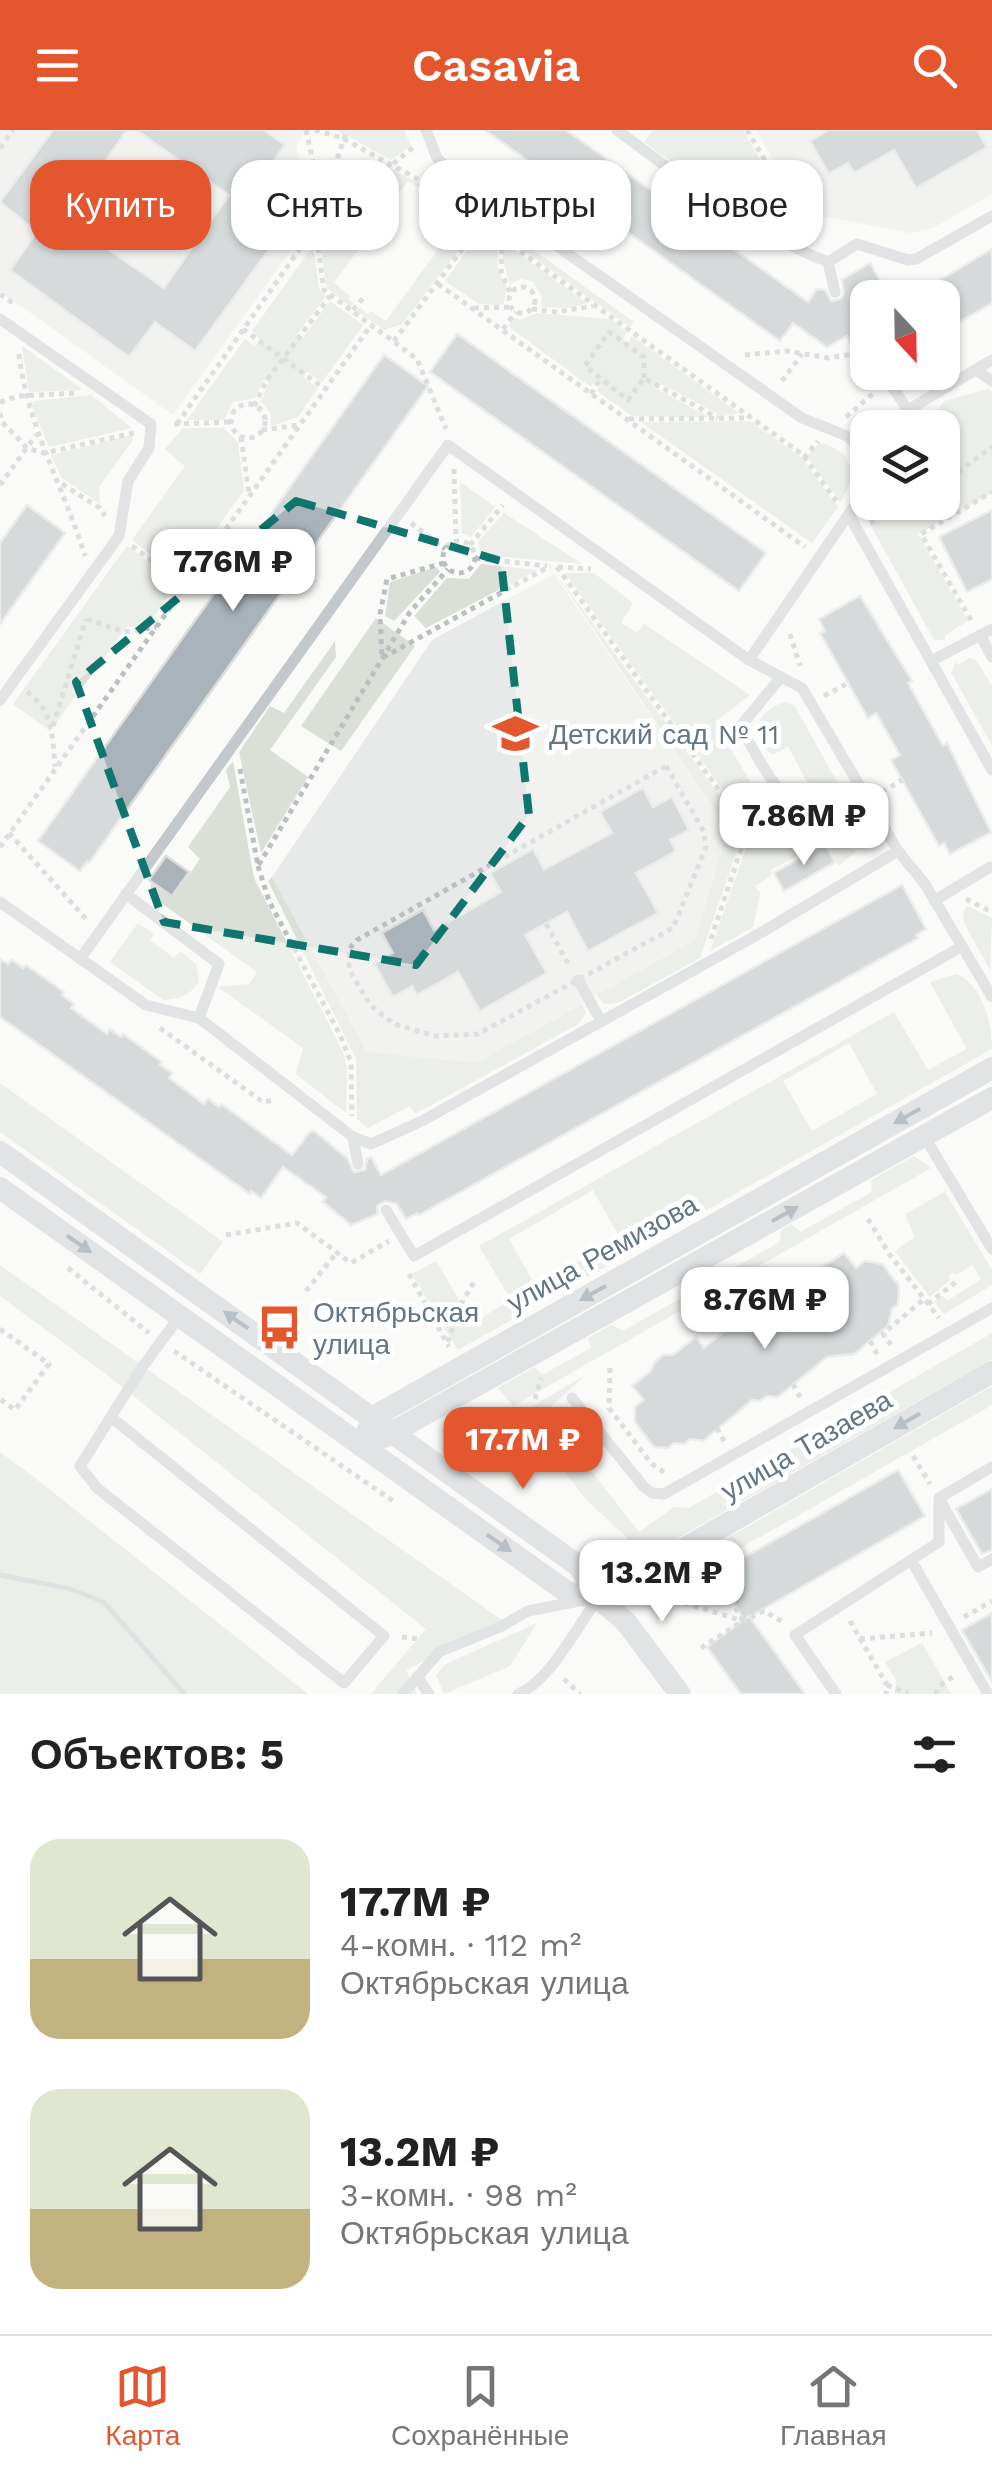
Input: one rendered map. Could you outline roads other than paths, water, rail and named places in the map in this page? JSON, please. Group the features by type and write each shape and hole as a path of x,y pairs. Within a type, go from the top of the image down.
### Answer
{"street":[{"name":"улица Ремизова","path":"373,1417 992,1068"},
{"name":"улица Ремизова","path":"362,1446 395,1433 992,1098"},
{"path":"0,1152 580,1566 598,1598 626,1622 680,1694"},
{"path":"0,1188 567,1592 598,1598"},
{"name":"улица Тазаева","path":"598,1598 992,1372"},
{"path":"362,1446 373,1417"}],"lane":[{"path":"617,130 712,201 782,244 828,262"},
{"path":"427,134 437,158 453,173 802,418 850,439"},
{"path":"828,262 856,244 916,259 992,216"},
{"path":"828,262 835,292"},
{"path":"0,319 151,424 149,448 128,480 119,536 0,700"},
{"path":"894,390 908,410 992,360"},
{"path":"976,370 992,381"},
{"path":"80,958 448,445 749,660 802,688 898,852 988,981 992,997"},
{"path":"749,660 850,511"},
{"path":"848,514 992,770"},
{"path":"932,661 992,628"},
{"path":"980,636 992,656"},
{"path":"781,677 740,728 784,796 809,812 834,813 866,796"},
{"path":"0,902 146,1006 198,1018 352,1137 371,1144 601,1021 898,852"},
{"path":"934,900 990,868"},
{"path":"126,894 219,964 198,1018"},
{"path":"386,1210 414,1256 961,947"},
{"path":"578,980 601,1021"},
{"path":"924,1136 992,1249"},
{"path":"352,1137 358,1164"},
{"path":"572,1398 643,1486 652,1493 664,1494 992,1308"},
{"path":"112,1418 384,1636 344,1683 97,1488 80,1466 161,1342 180,1316"},
{"path":"938,1498 992,1467"},
{"path":"938,1498 978,1567 992,1559"},
{"path":"836,1694 795,1636 939,1542 938,1498"},
{"path":"910,1560 988,1694"},
{"path":"403,1694 439,1652 500,1628 528,1610 598,1598"},
{"path":"518,1694 530,1689 550,1667 598,1598"},
{"path":"417,1677 429,1694"}],"place":[{"name":"Детский сад № 11","path":"516,734"},
{"name":"Октябрьская улица","path":"280,1328"}]}
